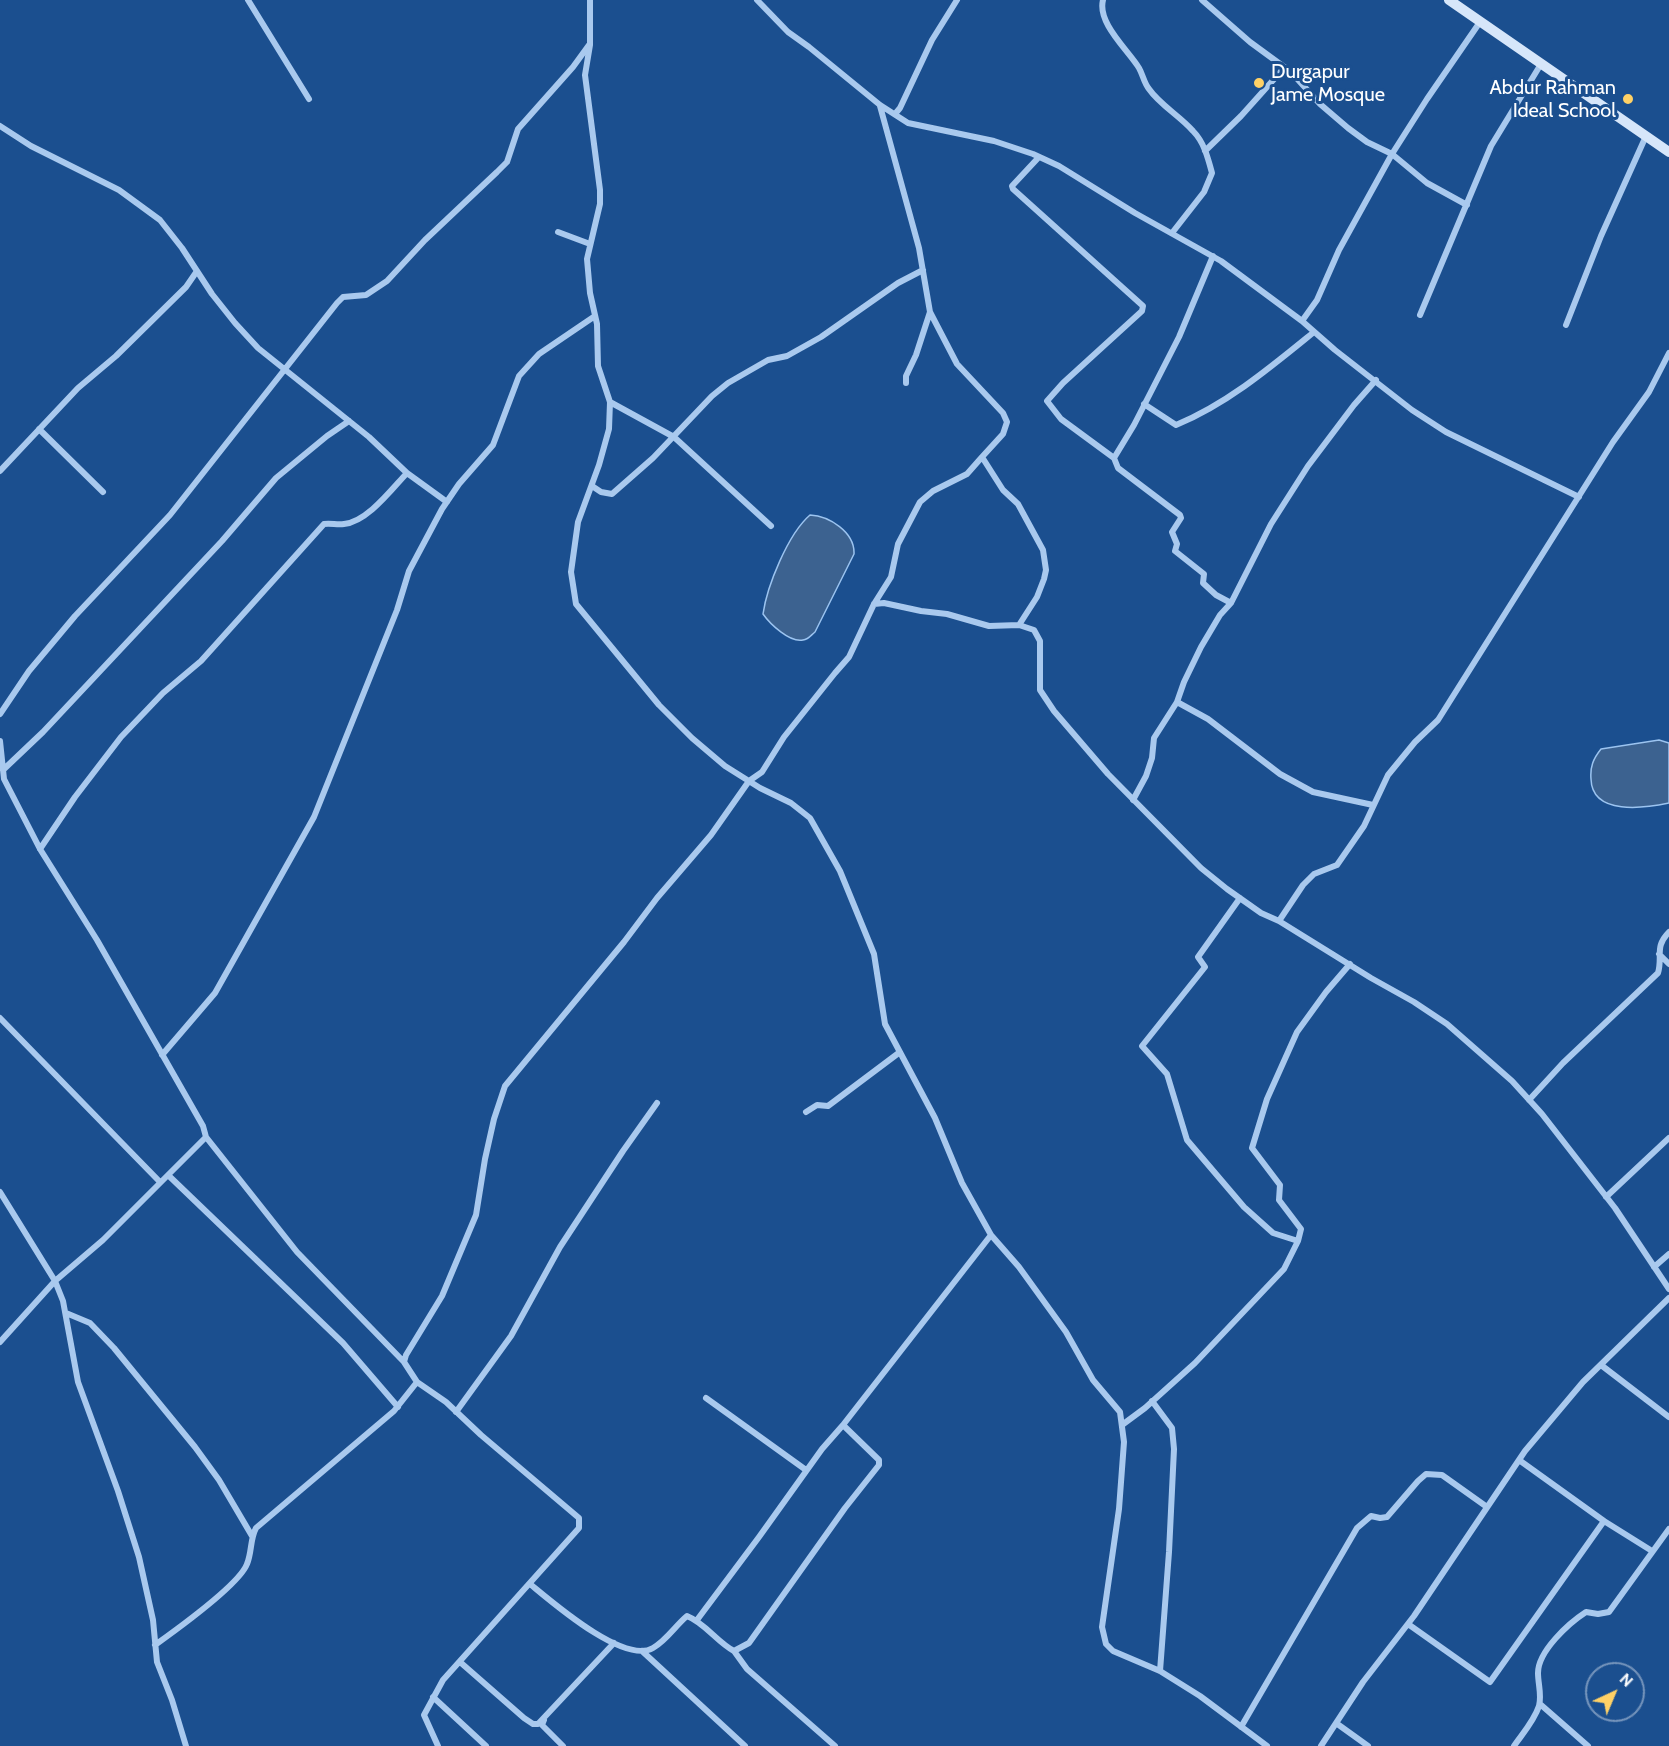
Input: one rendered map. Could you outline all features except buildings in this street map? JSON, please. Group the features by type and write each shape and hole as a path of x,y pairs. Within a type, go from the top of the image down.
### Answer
{"main road":[{"path":"1449,0 1669,152"}],"street":[{"path":"248,0 309,99"},
{"path":"590,0 590,45 585,75 600,204 587,259 595,316 598,366 610,402 609,429 592,486 578,522 571,572 576,604 659,705 692,738 725,766 791,803 810,818 840,871 874,954 885,1024 935,1118 962,1183 991,1235 1019,1267 1066,1332 1093,1380 1120,1412 1124,1442 1119,1509 1102,1627 1106,1644 1113,1651 1160,1671 1200,1696 1267,1746"},
{"path":"758,0 788,32 880,105 908,123 994,141 1059,166 1135,213 1213,256 1302,321 1412,410 1446,432 1579,496"},
{"path":"895,114 932,40 957,0"},
{"path":"1103,0 1106,21 1138,67 1149,89 1194,132 1206,151 1212,173 1204,192 1172,233"},
{"path":"1202,0 1284,68 1348,128 1367,142 1392,154 1427,183 1467,205"},
{"path":"1302,321 1317,300 1339,250 1392,154 1480,22"},
{"path":"0,714 29,671 75,616 170,514 284,368 343,297 366,295 387,281 425,240 507,162 518,129 590,45"},
{"path":"1420,315 1491,146 1541,64"},
{"path":"1206,151 1284,68"},
{"path":"404,1362 442,1296 476,1215 494,1119 506,1086 624,942 657,898 711,835 749,781 762,772 784,737 849,657 874,604 891,577 898,544 920,502 933,491 966,474 1002,434 1007,422 1003,413 957,364 930,312 919,248 880,105"},
{"path":"0,126 31,146 118,190 160,220 235,323 258,348 349,421 407,473 447,502"},
{"path":"1566,325 1601,236 1646,136"},
{"path":"1039,157 1012,186 1012,189 1143,306 1142,310 1063,383 1047,401 1061,419 1114,458 1118,468 1180,515 1181,518 1172,532 1177,544 1175,551 1204,574 1203,583 1207,588 1231,603"},
{"path":"558,232 590,244"},
{"path":"1114,458 1134,425 1179,337 1213,256"},
{"path":"592,486 601,492 612,494 728,383 768,360 787,356 821,337 898,283 923,270"},
{"path":"0,471 78,388 116,356 186,287 197,271"},
{"path":"906,383 906,376 916,355 930,312"},
{"path":"162,1054 215,993 314,817 397,610 409,571 459,484 493,445 519,376 539,354 595,316"},
{"path":"1144,404 1176,425 1196,418 1204,411 1224,401 1314,332"},
{"path":"1279,921 1303,885 1314,874 1337,865 1364,826 1388,775 1415,742 1438,720 1613,442 1649,392 1669,353"},
{"path":"1133,800 1146,776 1152,758 1154,738 1177,702 1201,647 1220,615 1231,603 1287,498 1354,405 1376,380"},
{"path":"610,402 674,437 771,526"},
{"path":"3,770 43,732 222,541 276,478 349,421"},
{"path":"39,429 104,492"},
{"path":"982,458 1003,490 1018,504 1043,549 1046,570 1044,579 1037,597 1019,625"},
{"path":"40,849 75,797 121,737 164,693 201,662 324,524 344,524 359,520 407,473"},
{"path":"874,604 884,603 947,614 990,626 1019,625 1034,630 1040,641 1040,690 1054,711 1107,774 1201,868 1240,898 1261,913 1279,921 1447,1024 1512,1081 1606,1197 1669,1289"},
{"path":"1177,702 1208,719 1280,774 1313,792 1373,805"},
{"path":"0,741 4,779 40,849 97,940 203,1126 206,1137 297,1252 404,1362 417,1382 456,1412 579,1518 579,1528 443,1680 424,1715 438,1746"},
{"path":"1240,898 1198,957 1205,967 1142,1046 1167,1074 1187,1140 1244,1208 1273,1233 1298,1241"},
{"path":"1529,1100 1563,1063 1658,974 1659,953 1663,938 1669,932"},
{"path":"1659,953 1669,964"},
{"path":"1122,1425 1195,1363 1284,1269 1298,1241 1301,1229 1279,1200 1280,1185 1252,1148 1267,1099 1297,1032 1350,964"},
{"path":"0,1018 160,1182"},
{"path":"806,1112 817,1105 828,1106 900,1052"},
{"path":"456,1412 511,1336 560,1247 657,1103"},
{"path":"0,1342 55,1281 103,1240 206,1137"},
{"path":"1606,1197 1669,1138"},
{"path":"168,1175 343,1343 398,1407"},
{"path":"0,1192 55,1281 63,1301 78,1382 115,1481 139,1557 153,1620 157,1662 186,1746"},
{"path":"697,1620 822,1449 991,1235"},
{"path":"1654,1267 1669,1254"},
{"path":"1321,1746 1363,1682 1408,1624 1519,1460 1601,1365 1669,1298"},
{"path":"66,1313 90,1323 114,1348 213,1471 252,1536"},
{"path":"1601,1365 1669,1417"},
{"path":"155,1645 233,1583 247,1565 252,1536 256,1528 353,1448 398,1407 417,1382"},
{"path":"706,1398 806,1470"},
{"path":"1152,1401 1172,1428 1174,1449 1160,1671"},
{"path":"734,1651 749,1643 845,1508 879,1465 879,1460 843,1425"},
{"path":"1519,1460 1604,1521 1652,1551"},
{"path":"1242,1727 1357,1528 1365,1520 1371,1515 1380,1518 1387,1517 1426,1474 1442,1475 1487,1507"},
{"path":"1408,1624 1490,1682 1604,1521"},
{"path":"1514,1746 1531,1723 1540,1704 1538,1671 1543,1655 1568,1624 1586,1612 1598,1614 1609,1612 1669,1529"},
{"path":"531,1584 606,1641 642,1651 745,1746"},
{"path":"642,1651 652,1649 687,1616 697,1620 714,1637 734,1651 747,1669 835,1746"},
{"path":"563,1746 542,1725 544,1719 614,1643"},
{"path":"460,1662 524,1718 533,1724 544,1719"},
{"path":"433,1697 486,1746"},
{"path":"1540,1704 1588,1746"},
{"path":"1336,1723 1368,1746"}],"water":[{"path":"810,515 825,518 846,532 854,554 815,632 807,639 798,640 781,632 763,614 769,589 780,561 794,535"},
{"path":"1659,740 1669,743 1669,803 1647,807 1621,807 1600,799 1594,791 1591,775 1593,763 1601,749"}],"place":[{"name":"Durgapur Jame Mosque","path":"1259,83"},
{"name":"Abdur Rahman Ideal School","path":"1628,99"}]}
